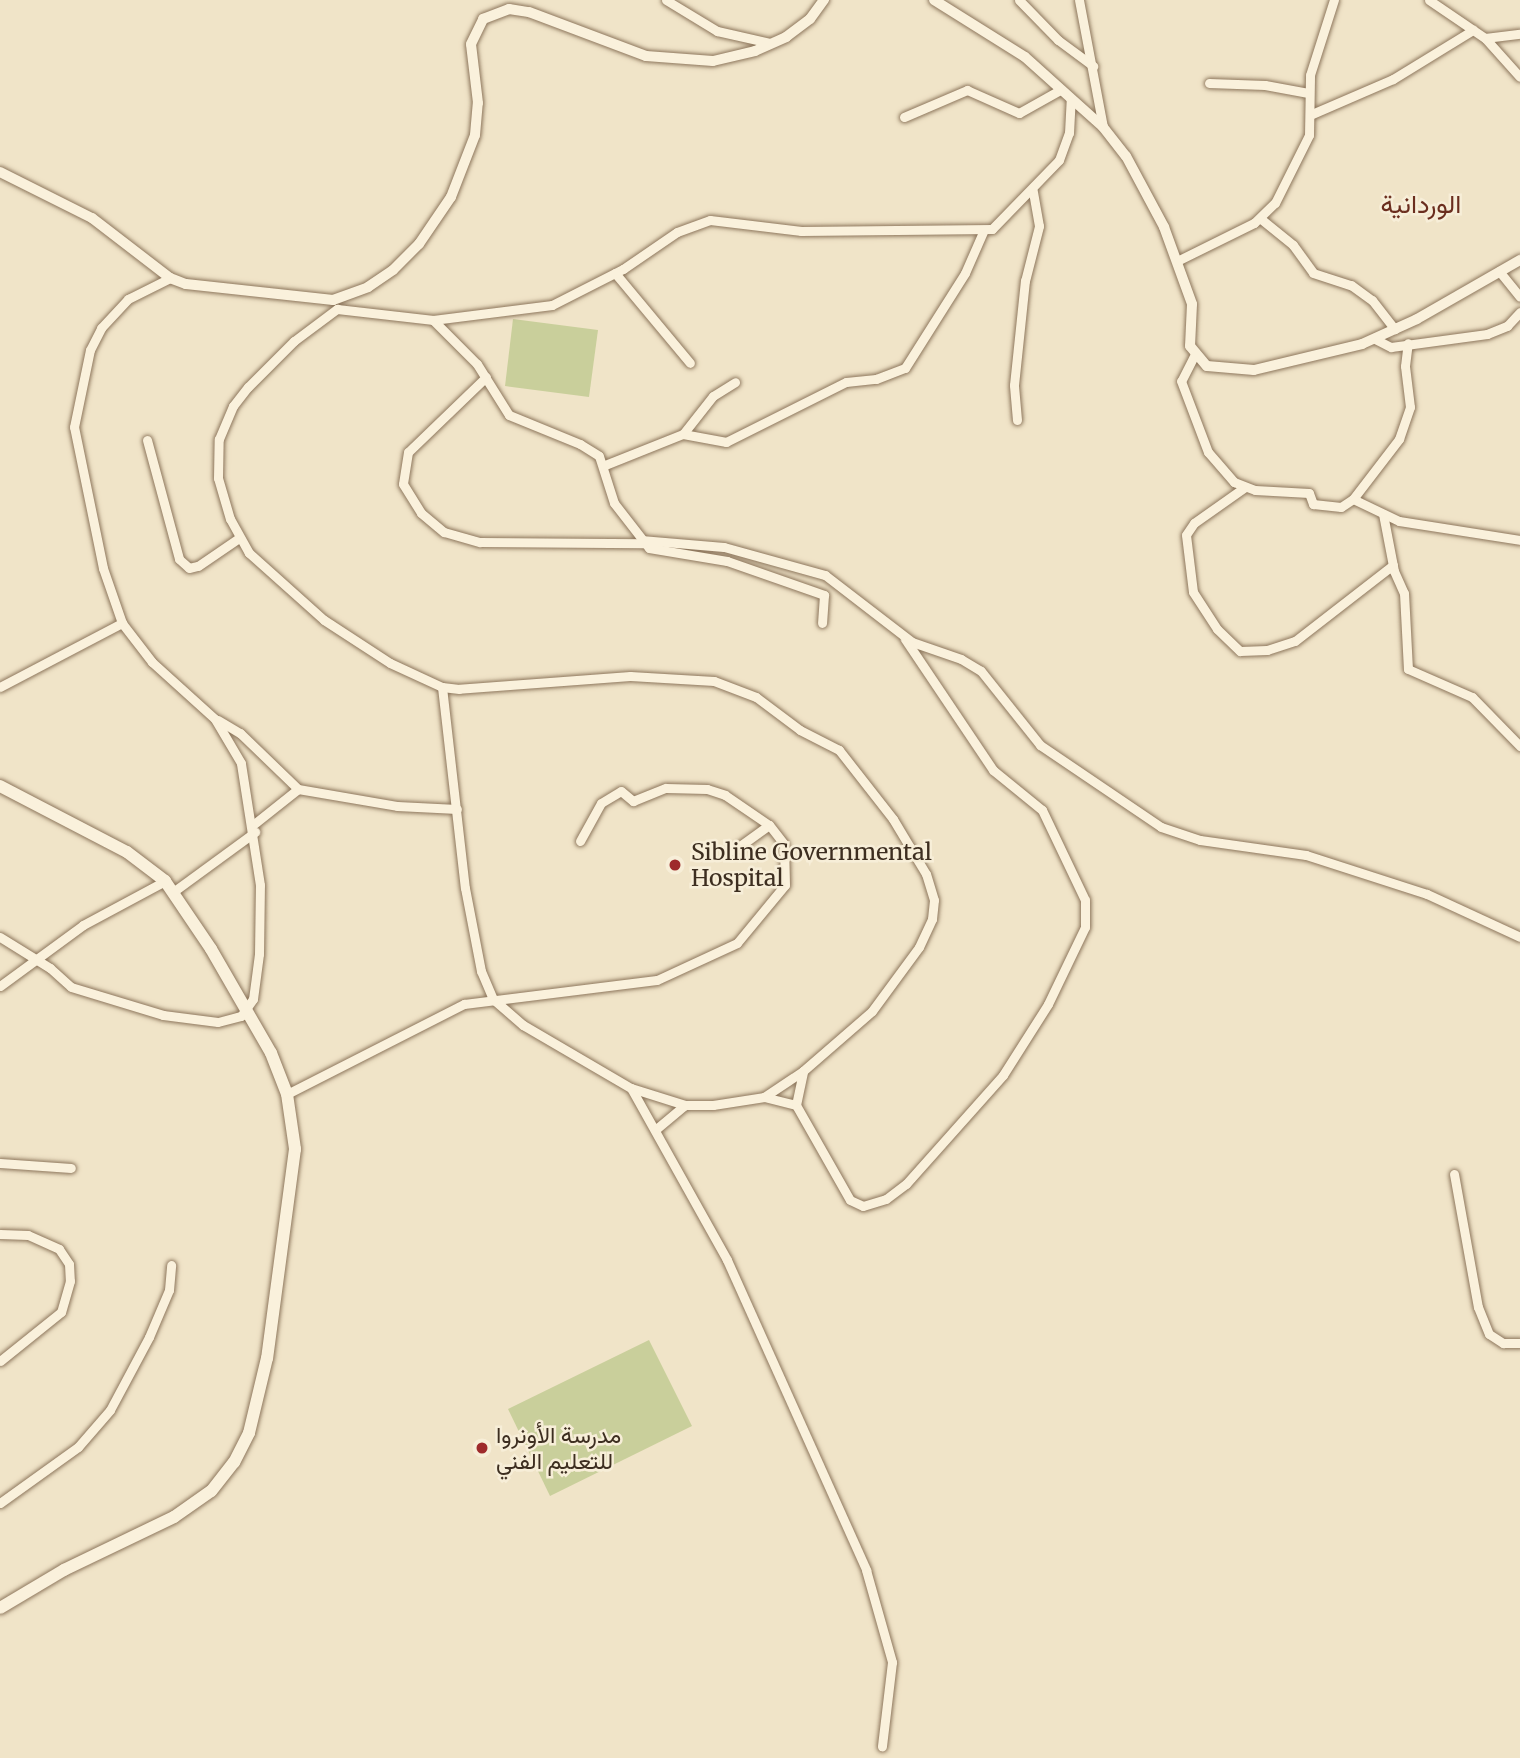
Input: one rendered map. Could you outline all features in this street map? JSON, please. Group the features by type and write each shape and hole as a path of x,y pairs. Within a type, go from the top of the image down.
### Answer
{"main road":[{"path":"0,786 127,852 169,886 249,1010 287,1094 295,1149 287,1236 267,1358 249,1433 234,1462 196,1503 64,1570 0,1608"}],"street":[{"path":"666,0 717,31 772,43"},
{"path":"764,1097 803,1071 892,989 919,947 934,911 932,888 920,863 846,757 756,696 702,679 630,676 442,687 370,653 324,620 260,566 239,538 218,478 217,455 224,424 233,406 274,360 335,304 393,270 442,214 475,135 478,103 471,51 473,33 483,19 507,4 631,52 668,59 726,61 772,43 810,19 824,0"},
{"path":"934,0 1014,49 1103,127 1146,191 1192,303 1189,331 1194,356 1181,381 1204,444 1217,467 1245,487 1309,493 1313,504 1341,507 1353,499 1399,439 1410,407 1405,370 1408,344"},
{"path":"1019,0 1058,40 1093,66"},
{"path":"1079,0 1103,127"},
{"path":"1177,261 1261,219 1275,203 1305,146 1312,114 1308,93 1314,61 1334,0"},
{"path":"1429,0 1485,38 1520,77"},
{"path":"1312,114 1392,79 1473,30"},
{"path":"1485,38 1520,34"},
{"path":"1209,83 1265,85 1308,93"},
{"path":"904,117 967,90 1019,113 1060,90"},
{"path":"0,172 92,218 170,278 204,288 335,304 433,320 552,305 615,273 677,232 710,220 802,231 925,227 983,232 1001,223 1033,191 1064,149 1071,100"},
{"path":"1017,420 1014,377 1025,281 1039,226 1033,191"},
{"path":"1261,219 1293,245 1313,273 1351,285 1372,300 1395,329"},
{"path":"683,434 726,442 846,382 876,379 905,368 965,273 983,232"},
{"path":"1194,356 1207,366 1254,370 1375,339 1520,260"},
{"path":"1499,271 1520,297"},
{"path":"615,273 690,363"},
{"path":"170,278 137,293 108,317 90,350 75,414 90,514 111,598 122,623 152,662 215,719 240,733 298,789 397,806 457,809"},
{"path":"1375,339 1391,346 1498,331 1520,312"},
{"path":"433,320 486,377 509,415 580,444 605,465 608,491 642,542 660,553 741,565 824,595 822,623"},
{"path":"486,377 408,452 403,484 421,513 444,532 473,541 552,540 620,547 642,542 724,547 815,570 841,584 905,638 993,770 1042,810 1085,900 1085,927 1048,1004 1003,1075 906,1184 886,1199 863,1206 850,1200 796,1105 803,1071"},
{"path":"605,465 683,434 713,396 734,382"},
{"path":"146,440 179,559 189,568 198,566 239,538"},
{"path":"1245,487 1194,523 1186,535 1194,592 1217,629 1240,651 1267,650 1295,641 1393,565"},
{"path":"1353,499 1405,523 1520,540"},
{"path":"1383,514 1393,565 1405,601 1408,669 1472,697 1520,746"},
{"path":"0,687 122,623"},
{"path":"905,638 981,671 1040,745 1161,827 1200,840 1306,855 1373,880 1427,894 1520,937"},
{"path":"442,687 470,918 485,986 493,999 543,1038 631,1088 685,1105 764,1097 796,1105"},
{"path":"0,937 71,987 163,1015 203,1024 234,1018 249,1010 259,954 254,828 241,763 215,719"},
{"path":"287,1094 452,1009 493,999 657,980 737,943 785,886 785,844 769,825 725,794 707,789 666,788 634,801 621,791 601,803 580,841"},
{"path":"0,986 83,925 169,886 254,828 298,789"},
{"path":"733,851 769,825"},
{"path":"631,1088 727,1260 866,1570 891,1654 882,1746"},
{"path":"655,1130 685,1105"},
{"path":"0,1163 71,1168"},
{"path":"1454,1174 1478,1307 1489,1334 1503,1343 1520,1343"},
{"path":"0,1234 28,1235 59,1249 69,1264 70,1281 61,1312 0,1361"},
{"path":"0,1503 78,1447 110,1410 149,1337 169,1290 171,1265"}],"green space":[{"path":"513,319 598,330 589,397 505,386"},
{"path":"649,1340 692,1426 550,1496 508,1409"}],"place":[{"name":"Sibline Governmental Hospital","path":"675,865"},
{"name":"مدرسة الأونروا للتعليم الفني","path":"482,1448"}],"district":[{"name":"الوردانية","path":"1421,204"}]}
